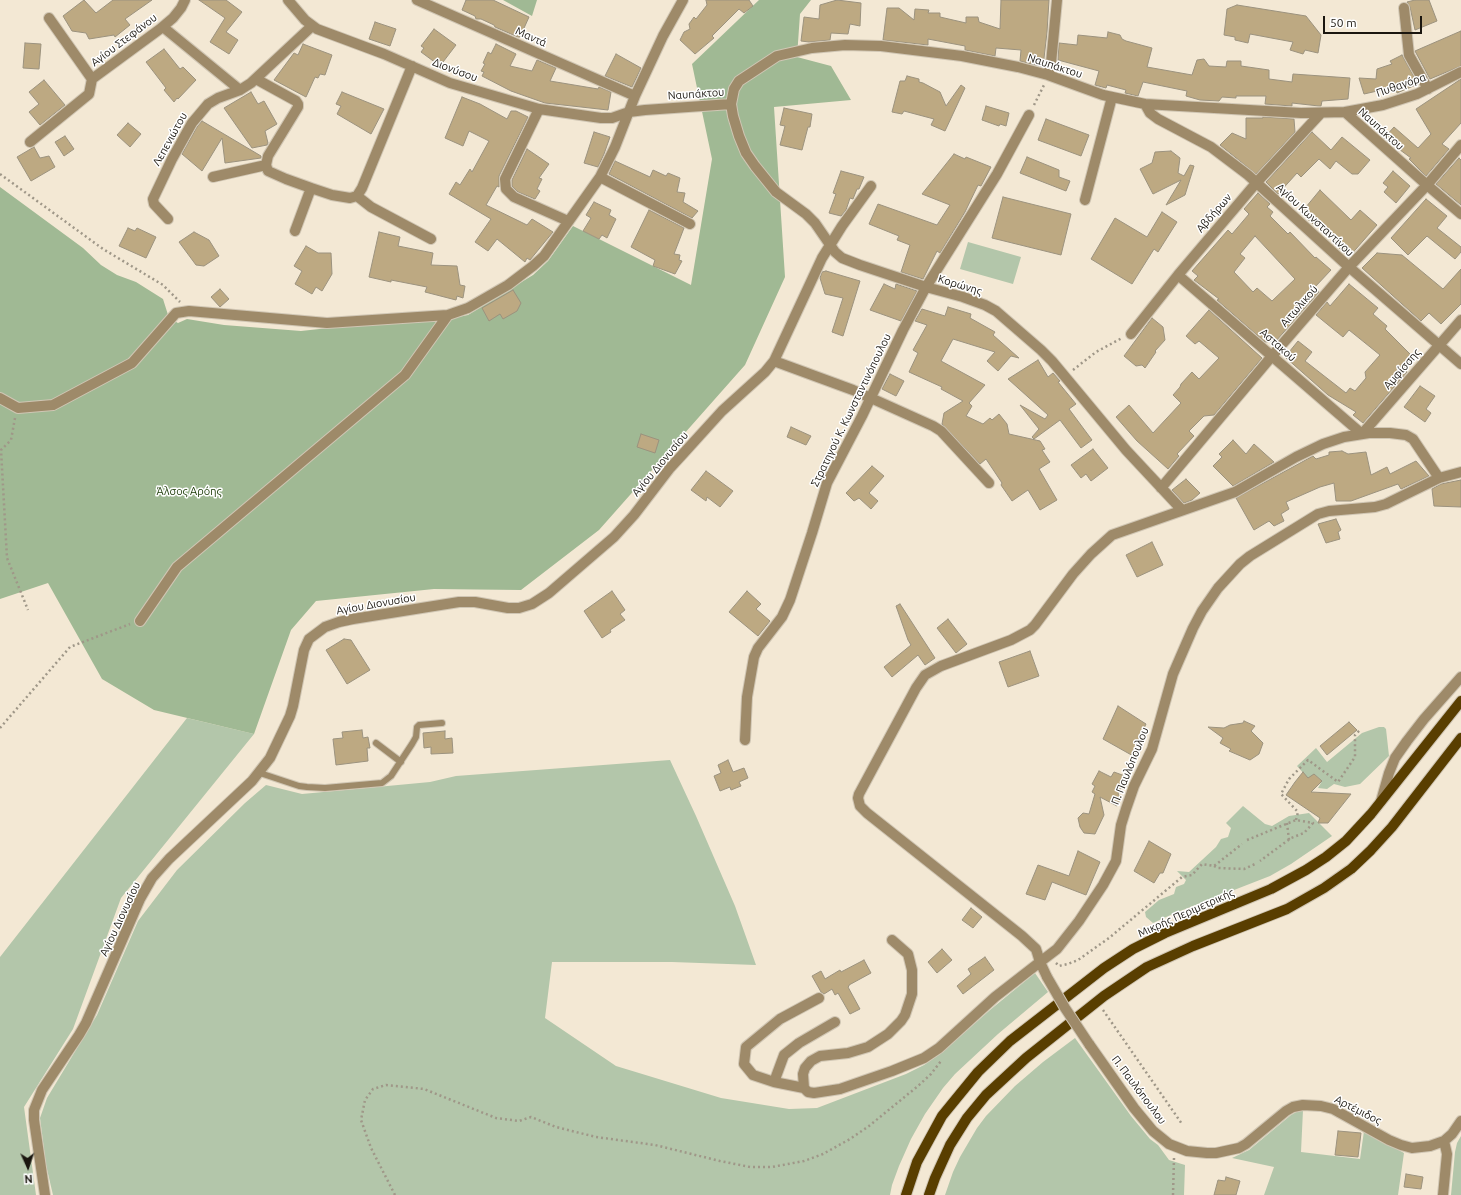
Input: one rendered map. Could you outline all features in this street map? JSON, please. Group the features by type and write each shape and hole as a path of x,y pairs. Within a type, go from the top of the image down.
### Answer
{"main road":[{"name":"Μικρής Περιμετρικής","path":"906,1195 912,1173 935,1126 948,1106 988,1061 1022,1031 1104,968 1139,946 1165,933 1271,889 1315,864 1346,841 1362,824 1461,702"},
{"path":"929,1195 940,1166 958,1132 986,1095 1026,1058 1097,1001 1147,967 1193,946 1287,909 1318,892 1338,878 1366,855 1392,827 1461,738"}],"street":[{"name":"Αγίου Στεφάνου","path":"49,18 92,79 163,27 177,13 185,0"},
{"name":"Διονύσου","path":"288,0 312,26 463,87 539,109 606,118 616,117 629,112"},
{"name":"Μαντά","path":"417,0 635,96"},
{"path":"0,398 18,408 53,405 132,363 176,313 189,311 327,323 448,315 468,308 508,285 544,256 600,177 615,147 635,96 663,36 682,0"},
{"path":"1048,75 1051,63 1057,0"},
{"path":"1404,8 1409,55 1428,89"},
{"path":"163,27 240,90 256,79 312,26"},
{"name":"Ναυπάκτου","path":"629,112 688,106 731,104 734,89 739,81 777,56 812,48 845,45 881,46 962,56 1018,67 1048,75 1112,97 1146,104 1301,113 1345,112 1461,214"},
{"path":"256,79 296,101 298,104 298,107 268,156 266,165 268,170 274,174 311,188 350,198 357,196 362,188 412,66"},
{"name":"Πυθαγόρα","path":"1345,112 1383,105 1428,89 1461,72"},
{"path":"30,142 89,94 92,79"},
{"name":"Λεπενιώτου","path":"168,219 154,204 153,199 192,122 208,104 218,98 240,90"},
{"path":"1085,200 1112,97"},
{"name":"Κορώνης","path":"731,104 739,136 746,153 755,166 776,192 806,214 815,223 836,252 850,262 926,287 963,297 985,305 996,311 1041,350 1126,450 1182,510"},
{"name":"Αγίου Κωνσταντίνου","path":"1146,104 1150,113 1158,119 1211,147 1257,182 1348,267 1461,364"},
{"path":"539,109 506,179 506,189 514,198 568,221"},
{"name":"Αβδήρων","path":"1131,334 1178,275 1257,182 1321,113"},
{"name":"Στρατηγού Κ. Κωνσταντινόπουλου","path":"745,740 747,697 754,657 758,648 782,617 790,600 827,483 926,287 997,174 1029,115"},
{"name":"Αιτωλικού","path":"1161,488 1348,267 1427,185 1461,145"},
{"path":"213,177 266,165"},
{"path":"600,177 690,224"},
{"name":"Αγίου Διονυσίου","path":"45,1195 34,1120 34,1110 42,1090 76,1041 86,1023 140,899 152,878 169,859 260,773 270,758 290,716 304,650 309,639 325,627 339,622 428,607 468,602 508,608 519,608 538,601 582,566 614,537 634,515 670,468 722,411 774,361 814,274 830,244 871,186"},
{"path":"295,231 311,188"},
{"path":"357,196 371,207 432,239"},
{"name":"Αστακού","path":"1178,275 1362,434"},
{"path":"140,621 177,567 405,375 448,315"},
{"name":"Αμφίσσης","path":"1362,434 1461,320"},
{"path":"774,361 871,397 920,420 941,432 989,483"},
{"path":"819,998 780,1019 746,1047 744,1064 753,1075 774,1082 804,1088 808,1092 814,1093 833,1090 892,1071 924,1058 939,1048 995,997 1040,962 1036,949 1022,936 860,806 858,798 859,794 916,688 925,675 941,666 1011,640 1025,633 1035,625 1065,584 1082,564 1112,535 1235,492 1318,446 1332,440 1362,434 1390,433 1406,435 1413,439 1439,478"},
{"name":"Π. Παυλόπουλου","path":"1174,1147 1156,1134 1143,1120 1065,1008 1040,962 1056,949 1068,936 1113,868 1117,855 1121,825 1134,786 1152,749 1169,685 1177,662 1202,610 1218,588 1250,556 1318,514 1329,511 1374,508 1386,504 1439,478 1461,472"},
{"path":"1381,801 1396,758 1424,719 1461,676"},
{"path":"804,1088 803,1074 805,1068 811,1061 820,1056 848,1053 868,1047 888,1034 905,1015 912,994 912,970 908,954 892,940"},
{"path":"774,1082 784,1055 799,1043 834,1022"},
{"name":"Αρτέμιδος","path":"1174,1147 1187,1151 1207,1154 1232,1150 1246,1144 1293,1107 1312,1105 1333,1109 1389,1140 1408,1147 1430,1146 1444,1141"},
{"path":"1444,1195 1447,1154 1444,1141 1452,1134 1461,1121"}],"lane":[{"path":"260,773 307,787 325,788 382,784 391,776 414,740 417,727 419,725 442,723"},
{"path":"376,744 400,762"}],"path":[{"path":"1029,115 1048,75"},
{"path":"0,174 103,249 163,285 189,311"},
{"path":"1065,377 1096,352 1131,334"},
{"path":"18,408 10,440 0,450 7,558 28,610"},
{"path":"0,728 70,647 140,621"},
{"path":"1296,820 1298,812 1281,794 1288,779 1308,760 1338,782 1355,757 1355,735 1360,730"},
{"path":"1247,840 1296,820 1313,823 1304,833 1290,840 1260,861"},
{"path":"1287,824 1290,840"},
{"path":"1214,866 1242,844"},
{"path":"1068,964 1078,960 1109,938 1182,877 1192,875 1202,864 1218,868 1244,869 1255,864"},
{"path":"1097,1001 1182,1124"},
{"path":"395,1195 371,1148 361,1120 365,1100 373,1089 386,1085 424,1089 496,1118 519,1121 532,1117 556,1127 596,1137 655,1145 750,1167 772,1167 804,1161 823,1154 850,1139 869,1126 918,1086 931,1074 943,1059"},
{"path":"1173,1195 1174,1147"}],"green space":[{"path":"503,0 537,0 532,16"},
{"name":"Άλσος Αρόης","path":"759,0 811,0 800,14 797,57 831,66 851,100 774,107 785,277 745,365 599,530 521,590 434,589 316,601 291,630 254,734 154,710 102,679 48,583 0,599 0,187 83,248 101,265 117,275 136,282 163,299 169,318 178,323 187,319 224,325 301,331 347,326 448,319 468,315 533,275 548,261 573,226 691,285 712,159 692,64"},
{"path":"968,242 1021,257 1013,284 960,269"},
{"path":"187,718 254,734 121,898 73,1029 24,1107 36,1195 0,1195 0,957"},
{"path":"1379,727 1384,727 1386,729 1389,756 1360,784 1345,787 1334,784 1327,789 1318,788 1322,781 1315,775 1306,780 1305,775 1297,766 1316,748 1327,762 1362,733"},
{"path":"670,760 735,906 756,965 672,962 552,962 545,1018 616,1066 721,1098 789,1109 817,1108 906,1074 924,1065 940,1054 1035,973 1048,992 998,1034 955,1074 943,1088 925,1114 911,1139 899,1166 890,1195 53,1195 46,1165 40,1118 47,1098 97,1015 138,921 177,870 245,803 266,785 302,794 430,782 456,776"},
{"path":"1243,806 1265,824 1272,826 1289,816 1309,813 1332,836 1291,864 1270,876 1153,923 1146,917 1145,912 1159,900 1174,894 1176,887 1184,884 1186,880 1177,871 1189,872 1216,847 1221,839 1228,837 1231,828 1226,823"},
{"path":"1075,1038 1131,1116 1150,1139 1158,1145 1169,1160 1185,1165 1184,1195 945,1195 960,1157 986,1116 1015,1086 1043,1062"},
{"path":"1303,1110 1301,1152 1360,1159 1364,1131 1404,1153 1398,1195 1264,1195 1274,1167 1232,1158 1249,1150 1291,1115"},
{"path":"1461,1136 1461,1195 1451,1195 1455,1152 1457,1143"}],"building":[{"path":"84,0 96,13 113,0 152,0 125,19 130,25 115,37 114,35 89,39 86,33 72,31 63,16"},
{"path":"199,0 226,0 242,12 226,32 238,40 229,54 210,42 225,18"},
{"path":"466,0 493,0 529,17 520,37 495,27 494,25 481,19 476,19 475,16 462,10"},
{"path":"706,0 749,0 753,6 744,13 739,9 712,36 714,38 695,54 680,40 684,32 690,29 689,24 694,17 696,19 707,5"},
{"path":"837,0 861,3 860,26 850,24 848,34 831,33 830,40 809,42 801,41 804,17 819,19 820,5"},
{"path":"1001,0 1049,0 1043,67 1020,61 1021,50 996,48 995,56 965,50 965,46 928,39 928,45 883,40 887,8 899,8 914,20 915,9 929,10 928,13 940,13 940,17 966,23 966,17 978,17 979,22 1000,29"},
{"path":"1415,0 1429,0 1437,21 1415,30 1410,7 1407,2"},
{"path":"1237,5 1306,16 1321,35 1318,53 1305,50 1303,54 1290,50 1293,42 1250,34 1248,43 1235,40 1235,37 1224,35 1227,9"},
{"path":"375,22 396,29 390,46 369,39"},
{"path":"434,29 456,45 440,66 421,52 424,48 421,46"},
{"path":"1461,31 1461,66 1430,79 1415,51"},
{"path":"1108,32 1120,35 1122,39 1126,41 1152,48 1147,67 1192,75 1197,60 1204,59 1209,66 1226,67 1227,61 1241,61 1241,66 1269,70 1269,79 1292,82 1293,74 1350,78 1348,99 1322,101 1321,106 1292,103 1292,106 1265,104 1266,96 1236,96 1236,98 1222,97 1219,101 1200,100 1186,96 1187,91 1143,82 1138,96 1125,93 1126,90 1107,85 1106,88 1095,85 1099,71 1058,60 1059,43 1077,45 1078,35 1107,38"},
{"path":"25,43 41,44 39,69 23,68"},
{"path":"303,44 332,55 325,75 320,74 318,78 315,77 306,97 274,80 294,53 298,55"},
{"path":"496,44 516,54 510,66 532,71 537,60 556,68 550,81 598,89 599,87 611,92 608,110 545,103 511,91 482,76 484,72 481,71 485,64 483,63 488,52 491,54"},
{"path":"164,49 180,69 183,67 196,80 174,102 164,90 166,88 146,62"},
{"path":"616,54 641,68 632,87 605,76"},
{"path":"1402,55 1418,84 1397,93 1395,87 1364,94 1359,78 1376,79 1377,69 1392,64 1390,61"},
{"path":"907,76 919,79 919,82 940,92 946,106 961,85 965,88 945,131 931,125 934,119 904,111 902,114 892,112 900,81 905,81"},
{"path":"1461,79 1461,123 1442,144 1449,149 1426,176 1409,159 1411,158 1384,138 1394,127 1418,148 1431,134 1416,109"},
{"path":"44,80 65,105 40,125 29,112 39,104 29,92"},
{"path":"251,92 258,104 264,101 277,124 265,131 268,143 267,145 252,148 224,108"},
{"path":"342,92 384,109 371,134 337,114 341,106 336,104"},
{"path":"462,97 480,104 507,119 511,111 516,111 528,117 499,176 499,187 497,186 486,205 527,225 532,219 553,232 530,260 527,258 525,262 497,239 488,251 475,242 491,219 449,194 456,182 460,185 470,169 472,172 489,141 469,131 463,146 445,138"},
{"path":"986,106 1009,113 1006,126 1000,124 999,126 982,120"},
{"path":"784,108 812,114 810,127 808,127 802,150 780,145 785,126 780,125"},
{"path":"1263,117 1294,119 1295,132 1256,174 1220,145 1232,133 1246,139 1246,118"},
{"path":"1046,119 1089,135 1081,156 1038,140"},
{"path":"202,121 261,156 261,158 225,163 222,138 202,171 182,154"},
{"path":"128,123 141,134 130,147 117,135"},
{"path":"594,132 610,137 598,167 584,163"},
{"path":"1312,132 1331,150 1342,137 1370,160 1358,174 1352,174 1336,161 1330,169 1319,159 1301,177 1297,173 1278,194 1266,182"},
{"path":"65,136 74,149 64,156 55,142"},
{"path":"34,147 40,158 49,156 55,167 31,181 17,157"},
{"path":"527,149 549,164 539,178 542,179 537,189 540,191 535,199 518,192 512,186 512,180"},
{"path":"1171,151 1180,158 1178,173 1184,176 1190,165 1194,166 1185,195 1166,205 1181,180 1153,194 1140,169 1152,163 1155,152"},
{"path":"954,154 991,167 981,186 978,185 965,212 940,253 937,251 923,279 901,272 910,245 897,240 899,236 869,224 878,204 937,225 950,205 922,194"},
{"path":"1027,157 1059,170 1059,177 1070,181 1066,191 1020,173"},
{"path":"1459,158 1461,160 1461,205 1436,184"},
{"path":"615,161 650,177 653,170 666,176 668,173 680,178 677,192 685,193 683,202 698,211 692,218 609,174"},
{"path":"841,171 864,177 859,189 857,189 853,199 850,198 846,210 841,216 829,213 836,194 833,193"},
{"path":"1393,171 1410,186 1396,203 1384,192 1388,187 1383,183"},
{"path":"1320,190 1351,220 1360,210 1377,225 1349,257 1336,245 1338,243 1315,222 1313,224 1301,213"},
{"path":"1258,193 1270,204 1267,207 1273,212 1270,216 1288,234 1290,232 1315,258 1316,257 1331,270 1315,287 1319,292 1276,341 1265,342 1217,300 1219,299 1194,280 1198,276 1192,271 1228,230 1232,234 1249,214 1244,209","holes":["1255,236 1295,279 1272,301 1257,288 1253,292 1234,272 1245,258 1240,254"]},
{"path":"1003,197 1071,214 1061,255 992,238"},
{"path":"1426,199 1447,216 1437,228 1461,247 1461,252 1455,259 1427,236 1408,255 1391,238"},
{"path":"594,202 611,210 609,215 616,219 607,238 602,235 599,239 583,231 591,218 586,215"},
{"path":"649,210 684,228 674,254 680,255 679,260 682,261 675,274 653,266 655,260 631,247"},
{"path":"1162,212 1177,222 1158,252 1154,249 1132,284 1091,259 1115,218 1147,237"},
{"path":"128,228 135,231 137,228 156,237 146,258 119,246"},
{"path":"194,232 209,240 219,256 204,266 196,265 179,242"},
{"path":"379,232 400,237 398,246 433,253 431,265 457,266 460,285 465,286 463,298 457,296 456,300 425,292 427,287 369,277"},
{"path":"306,246 318,253 331,253 332,274 322,291 316,287 312,294 295,284 302,271 294,266"},
{"path":"1377,253 1402,255 1443,289 1461,269 1461,304 1441,324 1429,313 1421,321 1362,268"},
{"path":"826,271 860,281 843,336 832,332 843,298 825,294 820,278 822,272"},
{"path":"884,284 895,289 896,284 917,291 901,321 870,310"},
{"path":"1349,284 1378,308 1373,314 1387,326 1385,329 1414,358 1404,368 1407,372 1363,423 1353,415 1356,412 1328,395 1285,357 1298,341 1312,352 1305,361 1346,393 1350,388 1355,391 1366,378 1365,372 1380,355 1349,330 1343,337 1316,315 1327,302 1330,306"},
{"path":"220,289 229,299 220,307 211,297"},
{"path":"513,290 521,303 517,311 503,319 500,314 489,321 482,308"},
{"path":"948,307 971,314 970,318 995,332 993,335 1019,358 1011,356 998,371 987,361 995,352 953,339 941,361 985,385 969,403 972,406 966,416 983,424 990,418 992,420 999,414 1007,424 1009,434 1040,441 1045,449 1042,450 1050,462 1039,469 1057,500 1040,510 1028,490 1012,501 986,459 980,464 942,424 944,413 963,401 941,389 942,387 909,372 918,353 913,350 927,325 915,321 922,309 945,316"},
{"path":"1209,310 1262,358 1214,415 1204,416 1189,431 1194,436 1177,454 1179,456 1168,469 1137,441 1116,417 1129,405 1153,433 1181,403 1173,395 1181,384 1192,372 1199,379 1219,358 1199,341 1195,344 1186,336"},
{"path":"1152,318 1163,327 1165,340 1155,351 1156,352 1145,368 1142,365 1136,366 1124,356"},
{"path":"1038,360 1048,377 1053,373 1060,381 1058,382 1076,404 1069,409 1092,440 1081,448 1060,420 1034,439 1032,437 1039,429 1020,405 1045,419 1048,415 1008,379"},
{"path":"890,374 904,381 896,396 882,389"},
{"path":"1420,386 1435,396 1426,409 1431,413 1425,422 1404,407"},
{"path":"791,427 811,436 806,445 787,437"},
{"path":"641,434 659,440 655,453 637,447"},
{"path":"1233,440 1246,454 1254,444 1274,462 1233,486 1213,466 1222,457 1219,454"},
{"path":"1093,449 1108,468 1091,481 1086,474 1081,478 1071,465"},
{"path":"1342,451 1348,454 1366,452 1371,475 1387,467 1390,474 1416,461 1429,476 1401,489 1398,484 1351,501 1336,501 1334,483 1320,487 1286,502 1289,509 1281,514 1284,521 1274,526 1269,521 1254,530 1236,498 1313,456 1316,459 1329,455 1329,452"},
{"path":"872,466 884,476 869,493 878,501 871,509 859,498 854,501 846,493"},
{"path":"706,471 733,491 720,507 707,497 706,501 691,490"},
{"path":"1186,479 1200,493 1192,500 1184,503 1172,490"},
{"path":"1461,480 1461,507 1434,506 1432,489 1441,484"},
{"path":"1336,519 1341,530 1338,532 1340,539 1326,543 1318,524"},
{"path":"1152,542 1163,565 1137,577 1126,555"},
{"path":"612,591 625,610 620,614 625,620 610,630 611,632 602,638 584,611"},
{"path":"747,591 761,604 756,609 770,621 758,636 729,612"},
{"path":"900,604 935,658 925,665 918,655 892,677 884,667 911,645 896,606"},
{"path":"948,619 967,644 956,653 937,628"},
{"path":"344,639 351,640 370,670 347,684 326,650"},
{"path":"1030,651 1039,676 1008,687 999,662"},
{"path":"1118,706 1146,724 1136,745 1140,746 1135,757 1103,739"},
{"path":"1244,721 1255,726 1251,731 1263,743 1259,754 1250,760 1229,751 1231,749 1220,743 1223,738 1208,727 1224,728 1230,725 1243,723"},
{"path":"1349,722 1357,730 1327,755 1320,746"},
{"path":"362,730 363,738 368,737 370,748 367,748 368,761 336,765 333,739 343,738 342,732"},
{"path":"445,731 445,739 452,738 453,753 431,754 431,747 424,748 423,733"},
{"path":"728,760 733,772 744,768 748,778 739,782 741,786 731,790 730,787 720,791 714,776 721,773 718,765"},
{"path":"1099,771 1111,777 1114,772 1125,776 1125,781 1118,794 1121,798 1117,806 1100,797 1104,815 1095,834 1084,833 1080,827 1078,818 1083,813 1089,814 1095,794 1092,792 1095,786 1092,784"},
{"path":"1303,772 1308,778 1314,774 1322,781 1311,792 1351,794 1328,823 1318,823 1320,818 1286,795"},
{"path":"1149,841 1171,854 1163,873 1160,873 1154,883 1134,871"},
{"path":"1078,851 1100,862 1086,895 1052,882 1045,900 1026,894 1038,865 1069,876"},
{"path":"971,908 982,917 973,928 962,920"},
{"path":"942,949 952,960 937,973 928,962"},
{"path":"985,957 994,970 963,994 957,986 971,974 968,969"},
{"path":"864,960 871,973 849,985 848,987 860,1009 850,1014 838,993 835,995 832,989 824,994 821,992 812,976 821,971 825,979 840,970 841,972"},
{"path":"1338,1131 1361,1133 1358,1157 1335,1155"},
{"path":"1406,1174 1423,1177 1421,1189 1404,1187"},
{"path":"1226,1177 1240,1181 1236,1195 1214,1195 1218,1180 1225,1181"}]}
